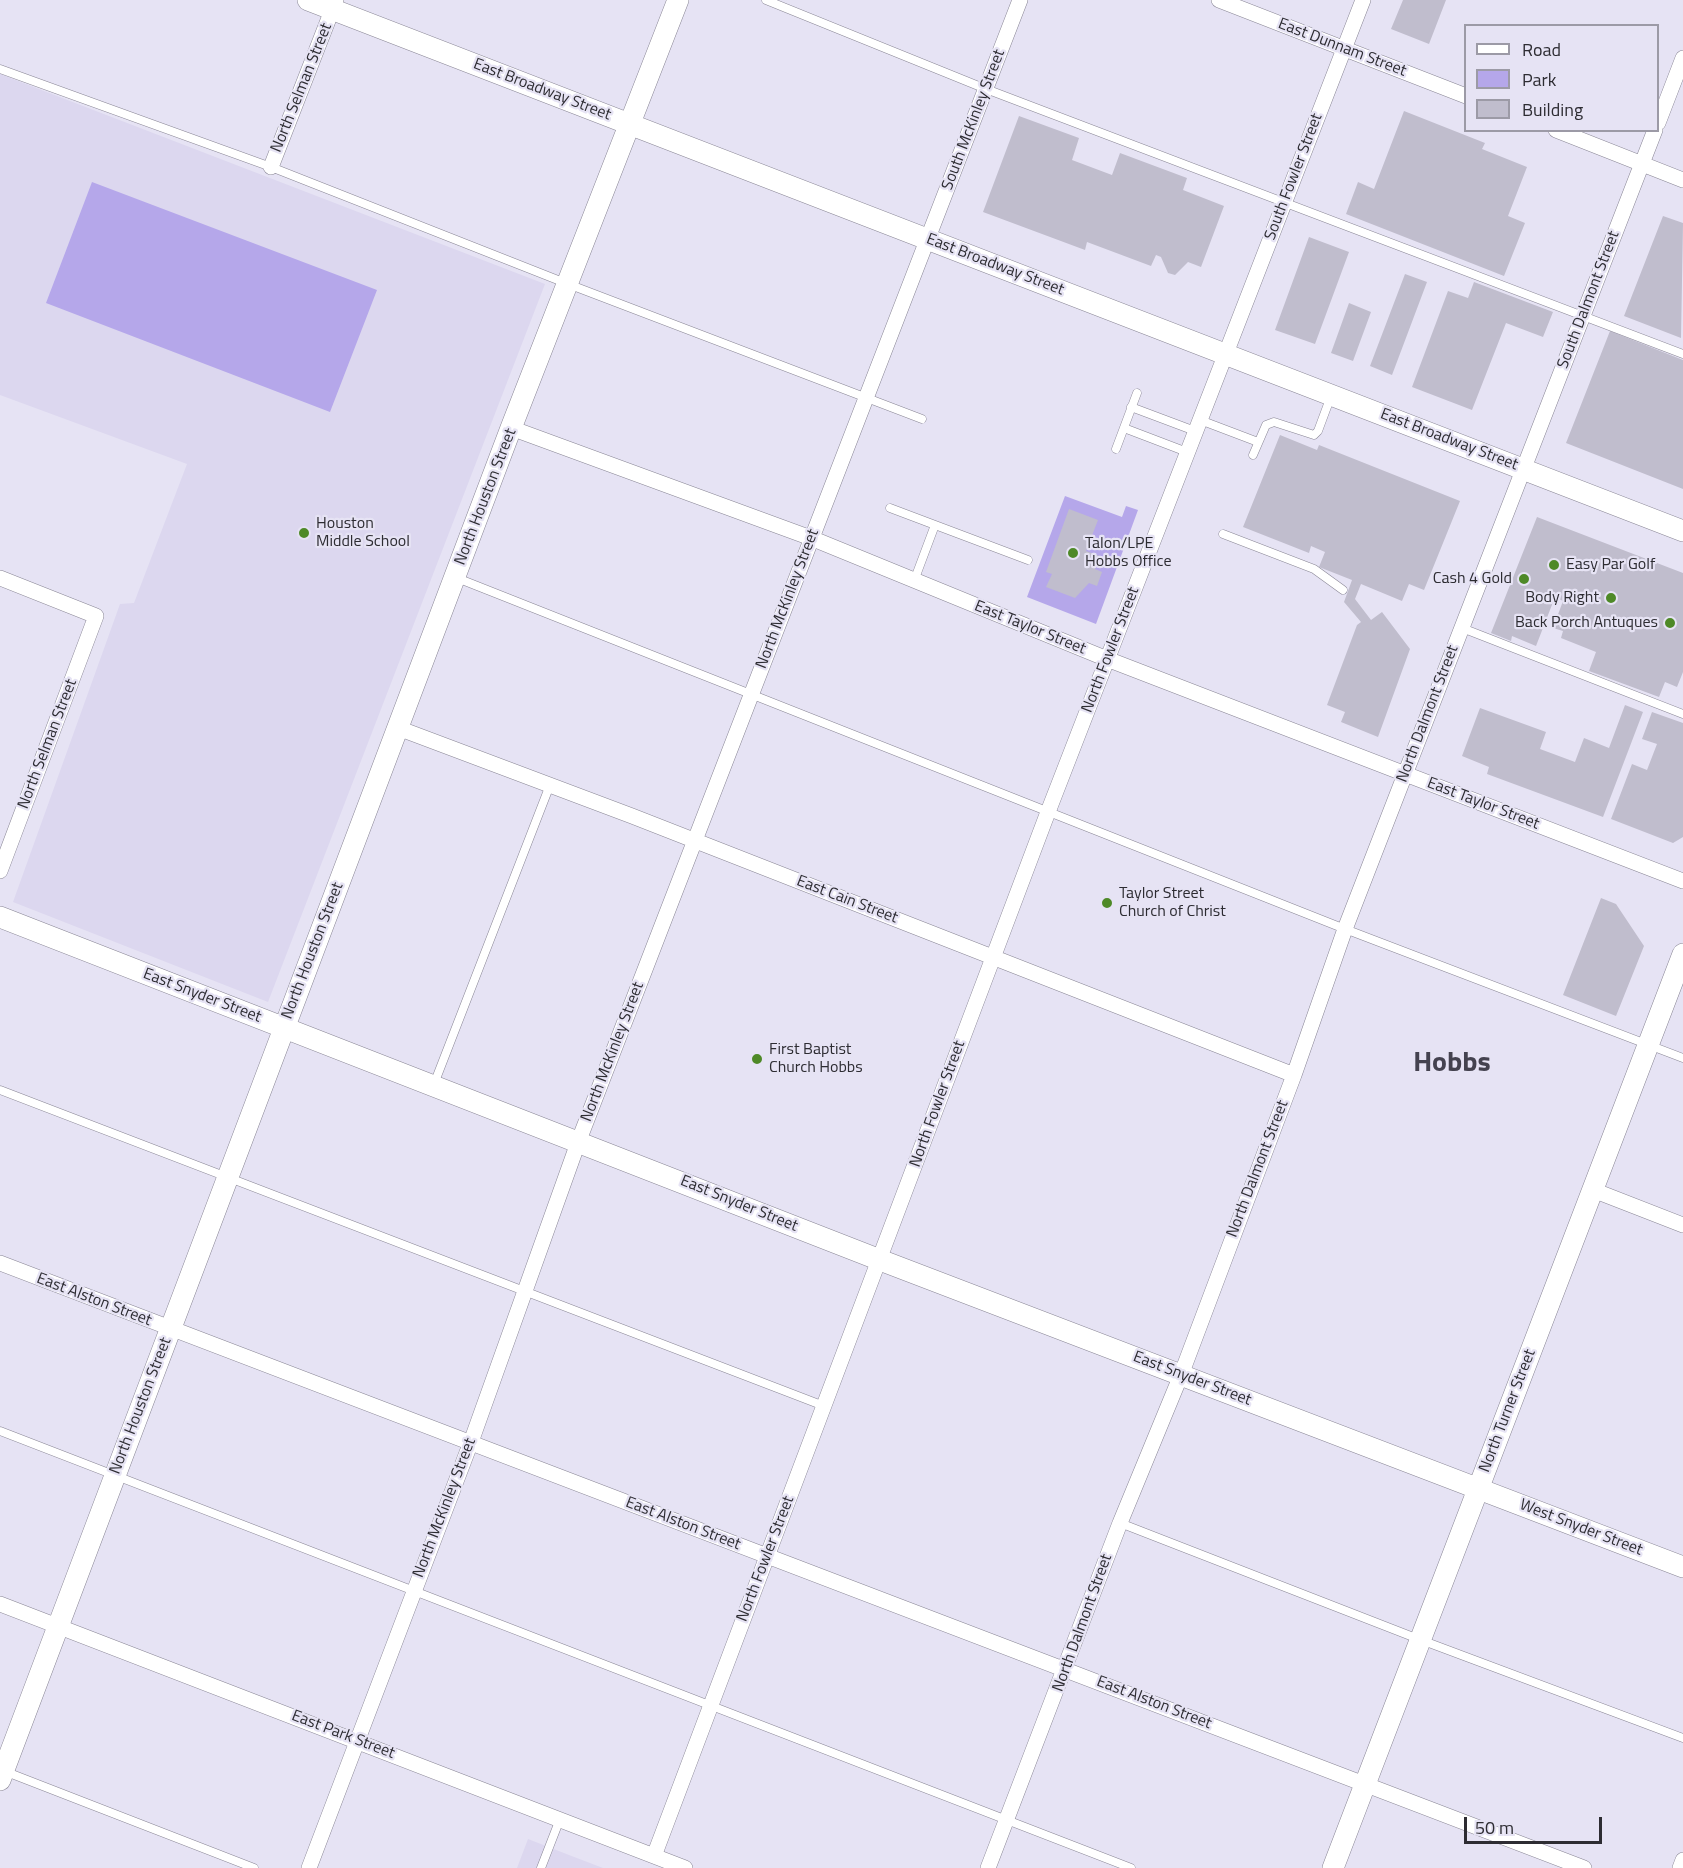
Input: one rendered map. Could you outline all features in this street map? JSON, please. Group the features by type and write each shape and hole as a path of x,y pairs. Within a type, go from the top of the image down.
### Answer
{"street":[{"name":"East Broadway Street","path":"308,0 335,5 630,124 1683,531"},
{"name":"North Houston Street","path":"1,1773 511,428 678,0"},
{"name":"South McKinley Street","path":"928,240 1020,0"},
{"name":"East Dunnam Street","path":"1219,0 1464,95"},
{"name":"South Fowler Street","path":"1225,353 1363,0"},
{"name":"North Selman Street","path":"271,167 335,5"},
{"path":"1659,120 1683,58"},
{"path":"1561,132 1683,180"},
{"name":"South Dalmont Street","path":"1523,469 1654,132"},
{"name":"North McKinley Street","path":"309,1868 471,1442 579,1140 928,240"},
{"name":"North Fowler Street","path":"654,1856 1048,812 1225,353"},
{"name":"East Taylor Street","path":"511,428 811,538 1107,659 1683,881"},
{"name":"North Dalmont Street","path":"988,1868 1066,1670 1120,1523 1181,1375 1294,1075 1345,929 1523,469"},
{"name":"North Selman Street","path":"0,578 96,616 0,871"},
{"name":"East Cain Street","path":"398,728 695,840 1294,1075"},
{"name":"East Snyder Street","path":"0,917 283,1028 579,1140 880,1260 1479,1488"},
{"name":"North Turner Street","path":"1334,1868 1683,954"},
{"path":"1593,1190 1683,1224"},
{"name":"East Alston Street","path":"0,1263 1584,1868"},
{"name":"West Snyder Street","path":"1479,1488 1683,1567"},
{"name":"East Park Street","path":"0,1604 685,1868"},
{"path":"1680,1868 1683,1860"}],"lane":[{"path":"766,0 986,89 1683,354"},
{"path":"0,69 271,167 568,284 922,419"},
{"path":"1116,449 1137,393"},
{"path":"1253,454 1266,425 1274,422 1314,435 1318,431 1331,394"},
{"path":"1131,407 1258,442"},
{"path":"1124,428 1187,452"},
{"path":"890,508 1028,560"},
{"path":"914,580 935,525"},
{"path":"1223,534 1314,569 1342,590"},
{"path":"455,577 1345,929 1683,1058"},
{"path":"1462,628 1683,714"},
{"path":"434,1085 550,785"},
{"path":"0,1090 824,1406"},
{"path":"0,1431 114,1477 711,1704 1131,1868"},
{"path":"1120,1523 1421,1640 1683,1738"},
{"path":"1,1773 254,1868"},
{"path":"541,1868 560,1819"}],"shaded area":[{"name":"Houston Middle School","path":"0,74 545,284 268,1002 13,902 120,604 134,603 187,464 0,395"},
{"path":"528,1839 569,1855 603,1868 517,1868"}],"green space":[{"path":"92,182 377,290 330,412 46,303"},
{"path":"1065,496 1122,517 1126,506 1138,510 1096,624 1027,597"}],"building":[{"path":"1403,0 1446,0 1429,44 1391,29"},
{"path":"1404,111 1485,143 1482,149 1527,167 1508,216 1525,223 1504,276 1346,214 1358,182 1374,189"},
{"path":"1019,116 1079,138 1072,160 1112,175 1120,153 1187,178 1183,190 1224,206 1201,267 1188,262 1175,275 1168,273 1161,257 1156,255 1151,266 1087,242 1085,250 983,212"},
{"path":"1663,216 1683,223 1681,338 1624,316"},
{"path":"1309,237 1349,252 1315,344 1275,330"},
{"path":"1405,274 1427,282 1392,375 1370,366"},
{"path":"1474,282 1553,312 1543,337 1506,323 1472,410 1412,387 1448,291 1468,298"},
{"path":"1349,303 1371,312 1353,361 1331,353"},
{"path":"1610,331 1683,360 1683,489 1566,443"},
{"path":"1280,435 1317,450 1319,445 1460,501 1424,590 1409,584 1402,601 1361,584 1355,599 1371,620 1382,612 1410,649 1378,737 1341,722 1345,712 1327,705 1357,625 1361,622 1344,602 1352,580 1319,567 1325,552 1311,546 1309,553 1243,527"},
{"name":"Talon/LPE Hobbs Office","path":"1069,509 1098,520 1086,551 1100,556 1095,569 1102,572 1097,586 1089,583 1075,598 1046,587 1052,574 1046,572"},
{"path":"1537,517 1683,573 1683,672 1677,687 1665,682 1659,697 1589,671 1596,652 1561,638 1563,631 1553,628 1563,601 1555,597 1536,646 1512,636 1511,641 1491,633"},
{"path":"1625,705 1643,712 1603,817 1487,774 1489,767 1462,756 1480,708 1546,732 1540,749 1575,762 1584,738 1609,748"},
{"path":"1652,712 1683,723 1683,837 1673,843 1611,819 1632,764 1647,770 1657,744 1642,739"},
{"path":"1601,898 1616,904 1644,946 1616,1016 1563,995"}],"place":[{"name":"Houston Middle School","path":"304,533"},
{"name":"Talon/LPE Hobbs Office","path":"1073,553"},
{"name":"Easy Par Golf","path":"1554,565"},
{"name":"Cash 4 Gold","path":"1524,579"},
{"name":"Body Right","path":"1611,598"},
{"name":"Back Porch Antuques","path":"1670,623"},
{"name":"Taylor Street Church of Christ","path":"1107,903"},
{"name":"First Baptist Church Hobbs","path":"757,1059"}],"district":[{"name":"Hobbs","path":"1452,1064"}]}
